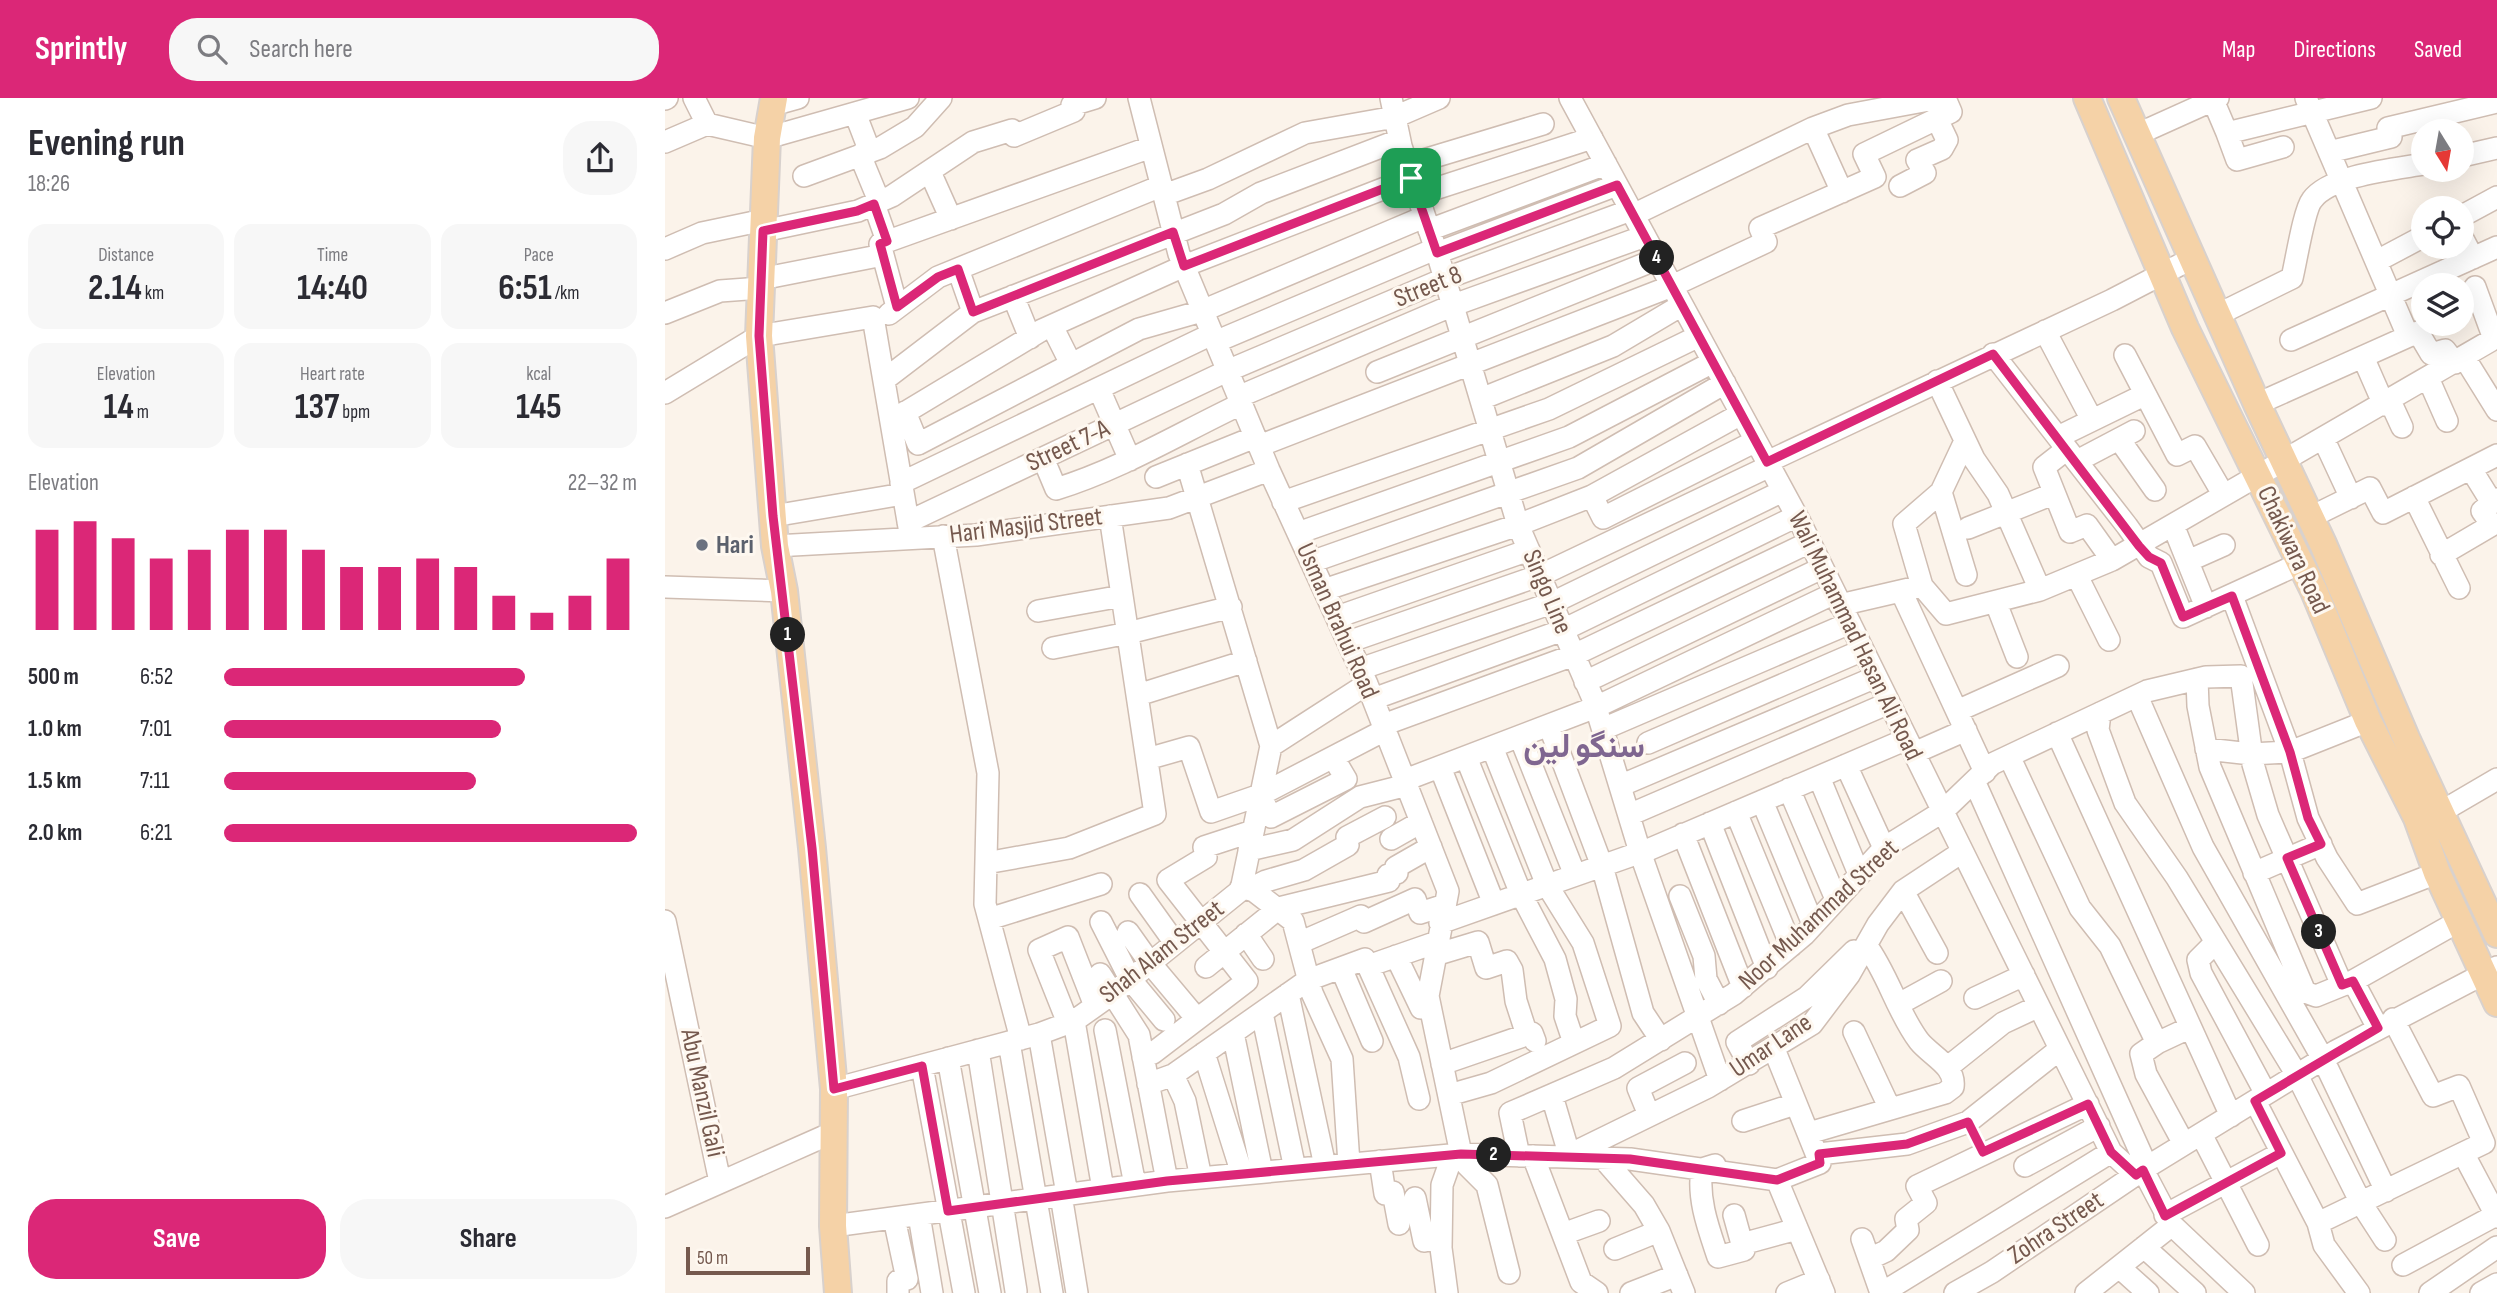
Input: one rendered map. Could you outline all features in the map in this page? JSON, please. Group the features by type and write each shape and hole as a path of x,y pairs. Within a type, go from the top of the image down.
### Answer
{"main road":[{"name":"Chakiwara Road","path":"2087,98 2185,328 2301,563 2368,720 2497,934"},
{"name":"Chakiwara Road","path":"2120,98 2257,404 2311,517 2430,819 2437,873 2491,971 2497,1003"},
{"path":"782,100 767,138 759,336 775,546 784,591 834,1089 833,1226 838,1293"}],"street":[{"path":"694,98 707,124"},
{"path":"665,142 707,124 767,138 908,98"},
{"path":"804,176 865,154 915,127 941,98"},
{"path":"665,249 702,233 857,211 930,172 972,142 1012,130 1014,136 1074,111 1072,105 1095,98"},
{"name":"Usman Brahui Road","path":"1139,98 1184,266 1283,502 1367,684 1448,891 1428,996 1449,1095 1457,1154"},
{"path":"875,324 938,277 1163,191 1209,178 1305,133 1439,98"},
{"name":"Wali Muhammad Hasan Ali Road","path":"1570,98 1797,516 2111,1152 2142,1171"},
{"path":"2227,133 2309,104 2371,98"},
{"path":"2138,134 2216,99 2237,160 2283,147"},
{"path":"2329,152 2391,137 2388,128 2497,102"},
{"path":"2309,104 2409,336"},
{"path":"1481,399 1613,346 1677,295 1766,242 1760,228 1875,177 1864,154 1941,105 1947,140 1942,149 1917,160 1925,173 1900,186"},
{"name":"Street 8","path":"1227,371 1444,279 1632,212 1813,128 1859,112 1941,105"},
{"name":"Singo Line","path":"1393,108 1399,140 1472,366 1488,430 1518,525 1596,707 1622,785 1640,852 1720,1080"},
{"path":"855,113 897,307"},
{"path":"898,416 1052,326 1184,266 1411,179 1543,124"},
{"path":"1813,128 1842,191"},
{"path":"1411,179 1592,138"},
{"path":"884,380 973,312 1224,214 1261,193 1399,140"},
{"path":"665,313 720,291 761,284 885,248 951,219 1151,147"},
{"path":"2475,153 2497,148"},
{"path":"773,516 902,489 999,436 1098,389 1431,237 1606,164"},
{"path":"2218,314 2292,278 2310,201 2321,191 2343,181 2411,166"},
{"path":"930,172 951,219"},
{"path":"665,393 759,336 873,317 884,380 898,416 918,444 1139,329 1431,237 1617,185"},
{"path":"2474,209 2497,197"},
{"path":"1043,458 1056,489 1090,478 1240,401 1365,342 1451,306 1645,236"},
{"path":"2377,261 2411,243"},
{"path":"2474,258 2497,247"},
{"path":"1348,642 1541,575 2193,258"},
{"path":"1377,372 1657,259"},
{"path":"2291,340 2471,259"},
{"path":"958,269 973,312"},
{"path":"1965,440 1941,492 1904,524 1922,586 1946,614 2040,590 2112,561 2223,494 2325,440 2460,360 2495,338 2482,313 2484,305 2475,287"},
{"path":"1156,477 1677,295"},
{"path":"1013,296 1030,338"},
{"path":"1052,326 1071,364"},
{"path":"2045,331 2092,420"},
{"path":"2257,404 2419,332 2431,354 2445,350 2460,360 2497,410"},
{"path":"1283,502 1549,410 1699,336"},
{"path":"1365,342 1388,397"},
{"path":"1993,354 2139,546 2149,557 2161,563 2183,617 2301,563"},
{"path":"2125,355 2178,455 2195,446 2223,494"},
{"path":"2363,357 2402,428"},
{"path":"1298,533 1569,437 1713,362"},
{"path":"974,371 999,436"},
{"name":"Street 7-A","path":"909,530 1043,458 1227,371"},
{"path":"2428,378 2447,421"},
{"path":"1937,381 1965,440 2007,513 2040,590"},
{"path":"1311,562 1579,468 1725,383"},
{"path":"1098,389 1113,425 1156,477 1169,508"},
{"path":"2112,561 2087,525 2070,532 2043,467 2067,449 2092,420 2144,395"},
{"path":"1324,590 1518,525 1592,496 1741,414"},
{"path":"898,416 902,489 909,530"},
{"path":"2067,449 2127,435 2155,490"},
{"path":"2325,440 2351,498"},
{"path":"1592,496 1603,518 1756,441"},
{"path":"2311,517 2370,488 2383,513 2497,455"},
{"path":"1187,464 1271,746 1367,684 1552,603 1783,491"},
{"path":"2441,555 2494,529 2482,511 2495,501 2471,469"},
{"name":"Hari Masjid Street","path":"775,546 909,530 943,536 1169,508 1269,470"},
{"path":"1941,492 1966,575"},
{"path":"1968,528 2053,494"},
{"path":"2414,497 2459,588"},
{"path":"986,863 1069,848 1154,814 1110,516"},
{"path":"1367,684 1563,630 1797,516"},
{"path":"2173,525 2206,607"},
{"path":"943,536 988,773 985,904 1064,1195 1077,1293"},
{"path":"1147,759 1189,747 1211,812 1260,795 1384,727 1574,655 1810,542"},
{"path":"2188,562 2224,545"},
{"path":"1337,617 1529,550"},
{"path":"1585,682 1822,568"},
{"path":"2077,576 2109,640"},
{"path":"1143,1056 1247,981 1214,960 1203,920 1168,880 1206,857 1204,847 1293,839 1353,802 1406,783 1440,767 1842,607 1922,586"},
{"path":"665,587 784,591"},
{"path":"1901,591 1961,721 1980,777 2142,1171 2169,1220 2244,1293"},
{"path":"1038,611 1122,596"},
{"path":"2232,596 2290,752 2308,818 2357,904 2437,873"},
{"path":"1996,603 2017,657"},
{"path":"1053,648 1128,633 1231,607"},
{"path":"1603,729 1842,607"},
{"path":"1648,743 1863,650"},
{"path":"1137,695 1246,661"},
{"path":"1368,966 1396,956 1494,904 1640,852 1846,765 1910,746 1961,721 2057,666"},
{"name":"Noor Muhammad Street","path":"1526,1156 1510,1113 1614,1068 1743,987 1791,946 1884,848 1942,812 1992,764 2137,696 2197,679 2241,676 2252,754"},
{"path":"1622,785 1876,677"},
{"path":"2197,679 2198,706 2210,767 2305,992 2316,996 2348,983 2461,920"},
{"path":"2137,696 2203,846 2323,1059 2386,1191"},
{"path":"1629,816 1889,703"},
{"path":"2100,713 2098,730 2125,803 2177,878 2297,1075 2361,1203 2385,1240"},
{"path":"2206,749 2252,754 2290,752 2368,720"},
{"path":"1549,725 1601,866 1643,1013 1661,1040"},
{"path":"2057,733 2231,1116"},
{"path":"1520,737 1575,875"},
{"name":"Shah Alam Street","path":"834,1089 1023,1038 1073,1029 1103,1000 1246,888 1251,841 1271,746"},
{"path":"1449,1095 1491,1083 1610,1026 1583,943 1547,885 1492,747"},
{"path":"2252,754 2268,815 2348,983 2386,1023 2433,1096 2459,1086 2484,1143 2318,1223"},
{"path":"2009,756 2080,908 2110,946 2157,1043"},
{"path":"1466,757 1521,894 1555,959 1566,999 1565,1016 1574,1043"},
{"path":"1846,765 1884,848"},
{"path":"1440,767 1494,904"},
{"path":"1819,777 1859,874"},
{"path":"2430,819 2497,779"},
{"path":"1789,789 1836,899"},
{"path":"1762,801 1813,924"},
{"path":"1246,888 1304,870 1376,822 1353,802"},
{"path":"1736,812 1791,946"},
{"path":"1391,839 1421,822"},
{"path":"1710,823 1767,968"},
{"path":"1683,834 1743,987"},
{"path":"2254,873 2321,844"},
{"path":"1397,906 1388,875 1397,873 1396,867 1431,847"},
{"name":"Umar Lane","path":"1567,1156 1720,1080 1775,1049 1812,1024 1849,975 1903,891 1962,852"},
{"path":"1214,960 1279,908 1389,881"},
{"path":"989,919 1101,884"},
{"path":"1246,888 1279,908 1293,921 1308,980 1342,1059 1349,1164"},
{"path":"1903,891 1937,953"},
{"path":"1140,894 1175,943"},
{"path":"1680,896 1699,943 1706,979 1719,1004"},
{"path":"1299,943 1361,916 1364,922 1415,899 1420,914 1439,931 1478,942 1486,968 1507,961 1512,970 1516,1001 1527,1035"},
{"name":"Abu Manzil Gali","path":"665,921 720,1182"},
{"path":"1101,922 1130,979 1164,1020"},
{"path":"1128,932 1196,1020"},
{"path":"1699,943 1722,933"},
{"path":"1246,934 1263,959"},
{"path":"1103,1189 1073,1029 1039,950 1068,937 1103,1000 1129,1019 1139,1035 1167,1181"},
{"path":"1749,1064 1737,1042 1807,997 1870,939 1919,1041 1948,1068 1954,1079 1953,1087 1945,1093 1809,1133"},
{"path":"2217,943 2198,960 2201,973 2260,1097 2281,1153 2318,1223 2324,1245 2359,1293"},
{"path":"1396,956 1421,1008 1430,1008"},
{"path":"1148,1084 1173,1075 1308,980 1365,959 1404,1047 1419,1099"},
{"path":"1341,968 1372,1041"},
{"name":"Zohra Street","path":"1955,1293 1988,1285 2058,1226 2323,1059 2386,1023 2491,971"},
{"path":"1100,974 1103,1000"},
{"path":"1975,998 2024,975"},
{"path":"1899,1004 1941,981"},
{"path":"1288,994 1325,1166"},
{"path":"1948,1068 2003,1023 2039,1006"},
{"path":"1262,1013 1296,1169"},
{"path":"1073,1029 1105,1030 1129,1019"},
{"path":"2189,1028 2141,1054 2146,1074 2226,1182 2258,1245"},
{"path":"1105,1030 1136,1185"},
{"path":"1854,1032 1913,1142"},
{"path":"1233,1033 1252,1173"},
{"path":"1442,1063 1532,1033 1542,1059"},
{"path":"1023,1038 1036,1199 1052,1293"},
{"path":"1404,1047 1437,1040"},
{"path":"833,1226 1167,1181 1457,1154 1603,1158 1777,1180 1820,1163 1819,1154 1795,1104 1775,1049"},
{"path":"1819,1154 1884,1149 1913,1142 1968,1122 2060,1049"},
{"path":"978,1051 1016,1292"},
{"path":"1204,1053 1252,1173"},
{"path":"948,1058 990,1293"},
{"path":"1649,1115 1638,1088 1685,1063"},
{"path":"922,1066 964,1293"},
{"path":"1173,1075 1185,1101 1201,1178"},
{"path":"1552,1096 1567,1156"},
{"path":"1743,1121 1795,1104"},
{"path":"2088,1104 1983,1152 1917,1186 1926,1203 1906,1219 1908,1230 1886,1251 1865,1249 1882,1293 2111,1152"},
{"path":"1968,1122 1983,1152"},
{"path":"2025,1166 2099,1126"},
{"path":"665,1207 834,1132"},
{"path":"2096,1290 2144,1247 2169,1220 2226,1182 2281,1153"},
{"path":"2403,1265 2496,1216 2463,1153"},
{"path":"1447,1293 1441,1237 1441,1185 1457,1154"},
{"path":"1457,1154 1487,1185 1510,1272"},
{"path":"1526,1156 1563,1234 1581,1282 1593,1292"},
{"path":"1603,1158 1644,1205 1659,1231 1680,1284 1630,1293"},
{"path":"1380,1161 1385,1194 1393,1192 1399,1224"},
{"path":"1702,1169 1729,1161"},
{"path":"1702,1169 1700,1181 1742,1244 1744,1250 1718,1257 1721,1213"},
{"path":"1777,1180 1821,1287 1787,1293"},
{"path":"2040,1195 2058,1226"},
{"path":"1415,1198 1424,1241 1441,1237"},
{"path":"919,1215 932,1293"},
{"path":"894,1218 907,1279 898,1281 898,1293"},
{"path":"1563,1234 1599,1221"},
{"path":"1742,1244 1797,1229"},
{"path":"1615,1249 1659,1231"},
{"path":"2144,1247 2195,1293"},
{"path":"2442,1290 2497,1247"},
{"path":"2119,1267 2148,1293"},
{"path":"2481,1293 2497,1284"},
{"path":"1616,1293 1623,1290 1625,1293"}],"place":[{"name":"Hari","path":"702,545"}],"district":[{"name":"سنگو لین","path":"1584,747"}],"route":[{"path":"1411,178 1437,253 1617,185 1767,462 1993,354 2127,526 2139,546 2149,557 2161,563 2183,617 2232,596 2290,752 2308,818 2321,844 2287,858 2342,985 2353,981 2378,1028 2255,1101 2281,1153 2165,1216 2143,1170 2136,1175 2111,1152 2088,1104 1983,1152 1968,1122 1907,1144 1884,1149 1819,1154 1820,1163 1777,1180 1630,1159 1461,1154 1167,1181 948,1211 922,1066 834,1089 812,848 784,591 775,546 759,336 763,231 857,211 874,204 887,241 880,244 897,307 938,277 958,269 973,312 1173,232 1184,266 1411,178"}]}
